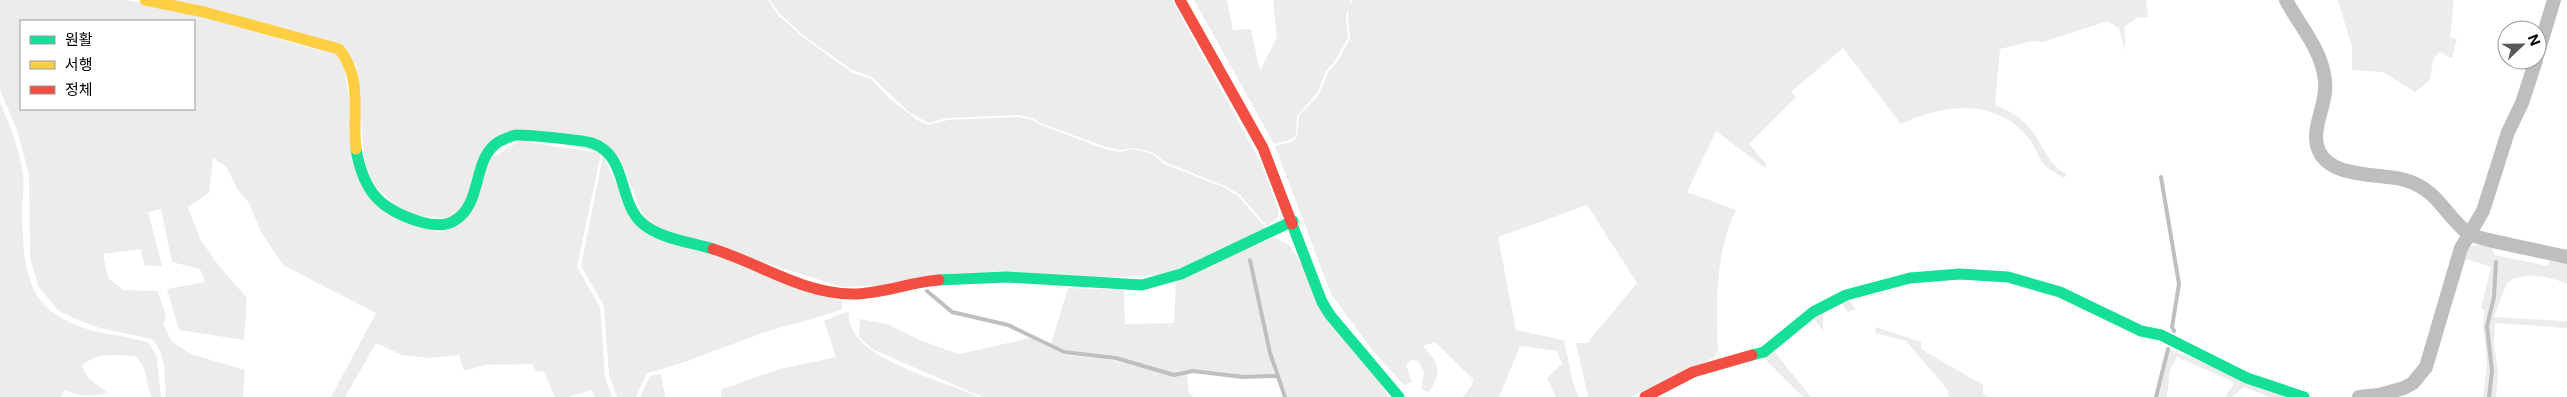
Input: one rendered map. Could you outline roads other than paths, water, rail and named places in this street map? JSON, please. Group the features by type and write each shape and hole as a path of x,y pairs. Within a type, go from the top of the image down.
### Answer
{"street":[{"path":"145,0 204,12 339,49 351,64 356,77 354,135 363,180 370,193 391,211 439,226 460,218 467,209 492,148 506,138 516,135 592,143 603,147 608,151 618,168 630,208 643,225 654,231 722,252 802,283 842,293 873,291 926,281 978,278 1038,278 1147,284 1182,275 1269,230 1293,221"},
{"path":"1180,0 1263,148 1293,221 1306,263 1330,315 1399,397"},
{"path":"2286,0 2313,42 2324,70 2326,94 2316,142 2320,155 2329,163 2355,173 2391,177 2418,185 2438,199 2469,234 2567,257"},
{"path":"2547,23 2554,0"},
{"path":"2359,397 2379,395 2404,388 2413,383 2426,367 2461,248 2483,211 2508,132 2532,70"},
{"path":"1645,397 1693,372 1764,352 1813,312 1846,295 1910,278 1960,274 2008,277 2060,292 2141,331 2161,335 2247,378 2304,397"}],"waterway":[{"path":"2161,177 2179,284 2172,327 2174,331"},
{"path":"1250,260 1270,353 1285,397"},
{"path":"2489,397 2492,371 2487,326 2494,297 2496,262"},
{"path":"927,291 952,312 1008,325 1064,352 1116,358 1174,375 1193,371 1243,377 1276,376"},
{"path":"2156,397 2168,349"}]}
